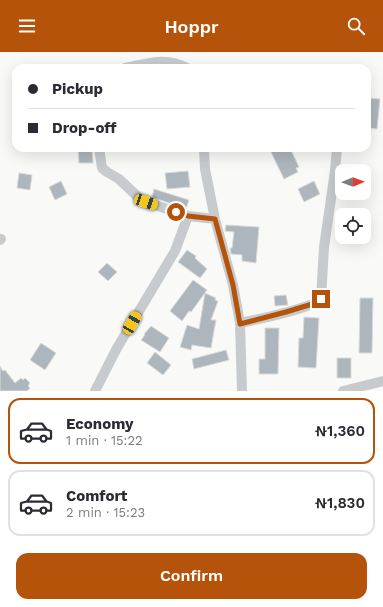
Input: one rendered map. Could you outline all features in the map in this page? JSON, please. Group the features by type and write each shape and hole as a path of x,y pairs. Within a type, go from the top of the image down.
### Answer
{"street":[{"path":"143,64 164,61 178,64"},
{"path":"100,152 102,168 119,179 146,202 188,216 215,219"},
{"path":"204,152 205,170 215,219 233,285 240,324 242,391"},
{"path":"240,324 319,302 321,299 324,247 337,152"},
{"path":"95,391 117,348 175,251 188,216"},
{"path":"343,391 383,381"}],"building":[{"path":"371,98 380,99 377,129 371,128"},
{"path":"78,152 92,152 93,163 79,163"},
{"path":"271,152 292,152 299,167 296,168 298,172 284,179"},
{"path":"188,171 190,187 167,189 165,173"},
{"path":"19,173 32,175 30,190 17,188"},
{"path":"61,181 67,194 55,200 49,187"},
{"path":"314,181 320,194 304,202 298,189"},
{"path":"154,189 189,200 186,209 152,197"},
{"path":"226,225 259,227 256,263 242,261 242,255 231,254 230,248 232,248 234,232 225,231"},
{"path":"187,250 196,256 195,258 207,269 200,278 178,262"},
{"path":"107,263 117,272 108,281 98,272"},
{"path":"193,280 207,290 191,312 189,311 182,321 170,311"},
{"path":"205,293 216,298 215,300 218,301 211,320 216,320 211,348 192,345 191,350 180,347 187,325 199,329"},
{"path":"286,295 288,305 275,306 274,296"},
{"path":"360,298 373,298 372,353 359,353"},
{"path":"304,317 319,318 316,368 298,367 299,338 303,338"},
{"path":"151,326 169,338 160,352 141,340"},
{"path":"265,328 279,328 278,374 259,374 259,359 265,359"},
{"path":"41,343 56,353 45,370 30,360"},
{"path":"226,350 229,360 194,369 192,359"},
{"path":"155,352 171,365 163,375 147,363"},
{"path":"337,358 351,358 351,378 337,378"},
{"path":"0,366 15,383 21,378 23,380 25,378 30,383 28,386 30,388 27,391 0,391"}],"route":[{"path":"176,212 188,216 215,219 233,285 240,324 319,302 321,299"}]}
